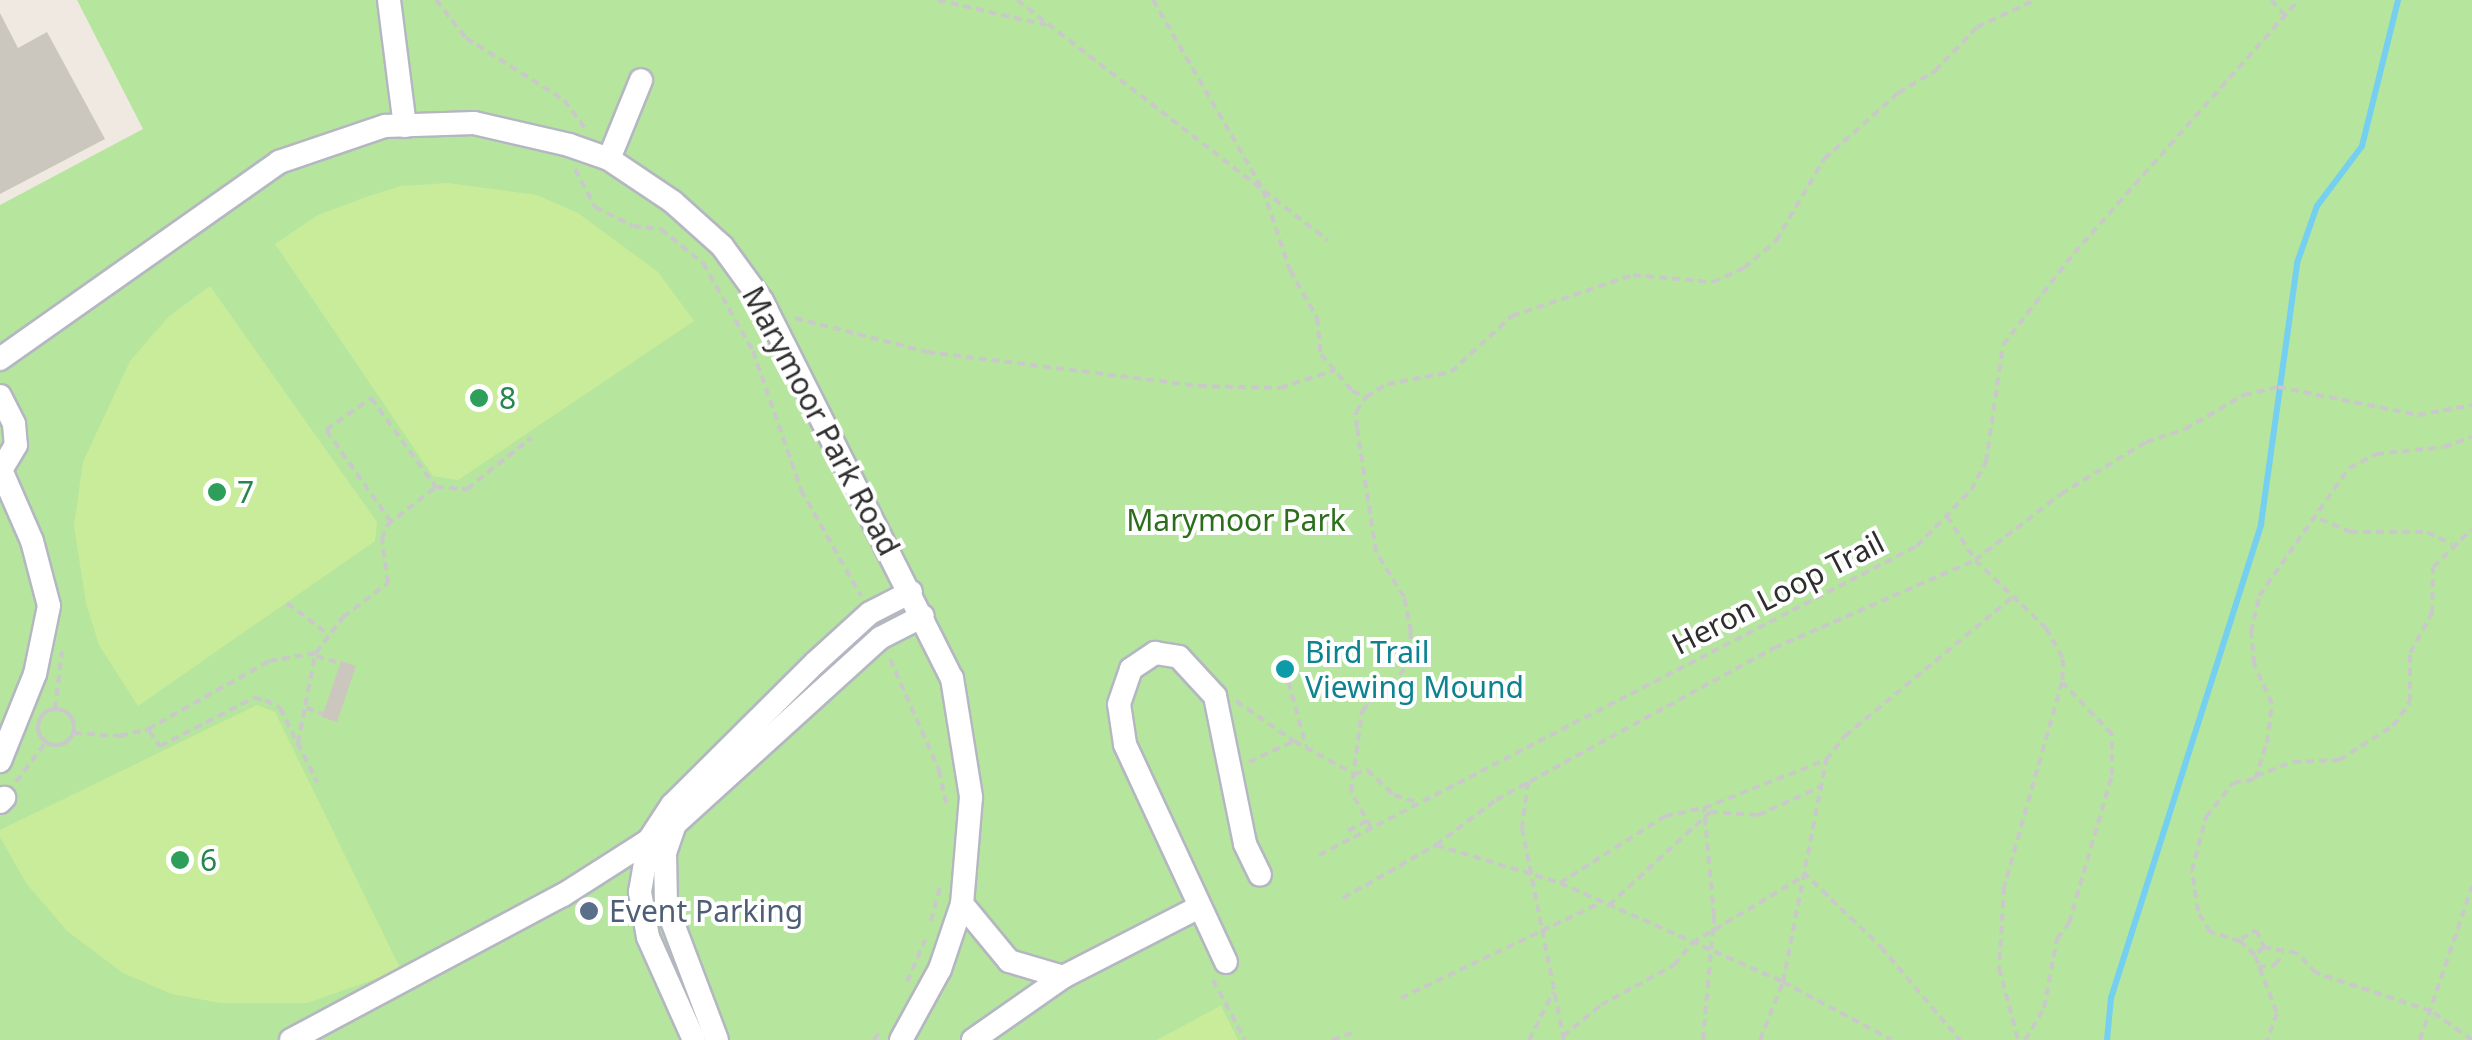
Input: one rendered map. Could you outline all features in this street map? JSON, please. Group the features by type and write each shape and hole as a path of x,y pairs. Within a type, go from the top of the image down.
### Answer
{"street":[{"path":"389,0 405,126"},
{"path":"609,159 641,80"},
{"name":"Marymoor Park Road","path":"0,359 280,162 334,139 405,126 474,123 609,159 673,202 722,246 771,319 952,678 965,732 971,797 962,904 940,969 900,1040"},
{"path":"0,396 14,424 16,445 0,471 32,541 49,606 36,674 0,761"},
{"path":"694,1040 648,937 640,892 648,840 672,804 815,663 870,613 911,592"},
{"path":"290,1040 563,895 675,824 880,638 922,616"},
{"path":"1217,967 1198,908 1125,744 1119,704 1131,669 1155,653 1179,657 1199,672 1214,696 1244,844 1260,874"},
{"path":"675,824 664,853 666,905 718,1040"},
{"path":"962,904 1008,961 1063,977"},
{"path":"973,1040 1063,977 1198,908"}],"path":[{"path":"436,0 490,57 574,108 588,128 584,140"},
{"path":"938,0 1050,26"},
{"path":"1017,0 1328,240"},
{"path":"1153,0 1263,190 1290,270 1317,318 1321,354 1352,391 1366,397"},
{"path":"1371,827 1352,792 1362,711 1408,666 1411,632 1404,597 1376,552 1357,428 1356,412 1366,397 1387,384 1451,372 1512,316 1633,275 1713,282 1744,268 1776,241 1824,160 1898,93 1936,71 1978,26 2035,0"},
{"path":"2272,0 2286,15"},
{"name":"Heron Loop Trail","path":"1319,855 1891,564 1946,516 1986,462 2003,344 2074,253 2299,0"},
{"path":"577,161 575,178 594,206 676,238 722,292 774,401 801,490 867,608"},
{"path":"771,319 810,317 927,352 1198,386 1280,388 1336,370"},
{"path":"1343,898 1436,845 1461,821 1528,782 1774,648 1975,560 2060,494 2146,442 2244,395 2278,387 2355,398 2390,413 2472,405"},
{"path":"391,522 326,430 371,398 436,488"},
{"path":"298,744 315,654 328,634 388,583 382,539 391,522 436,488 467,489 531,438"},
{"path":"2256,776 2272,715 2254,664 2254,606 2319,518 2330,490 2355,464 2376,454 2444,447 2472,438"},
{"path":"1946,516 1975,560 2016,594 2063,659 2062,682 2004,886 1999,968 2021,1040"},
{"path":"2319,518 2350,532 2428,532 2452,544"},
{"path":"2267,1040 2277,1012 2255,954 2240,941 2220,937 2203,922 2192,871 2206,817 2234,783 2294,762 2339,760 2393,726 2410,702 2410,653 2432,613 2433,567 2472,528"},
{"path":"1760,1040 1784,982 1826,760 1845,736 2016,594"},
{"path":"286,603 328,634"},
{"path":"886,650 939,770 948,814"},
{"path":"74,733 120,736 148,729 269,661 315,654 340,663"},
{"path":"1285,669 1306,746"},
{"path":"2021,1040 2044,1008 2058,939 2069,923 2112,775 2112,734 2062,682"},
{"path":"148,729 160,746 254,698 280,708 317,782"},
{"path":"1233,699 1294,741 1354,774 1368,770 1394,795 1417,802"},
{"path":"306,708 323,714"},
{"path":"46,742 38,728 48,710 68,713 74,733"},
{"path":"46,742 65,744 74,733"},
{"path":"1229,763 1258,759 1294,741"},
{"path":"2,800 46,742"},
{"path":"1560,883 1665,816 1704,808 1826,760"},
{"path":"1528,782 1522,828 1528,872 1564,1038 1601,1005 1674,964 1692,943 1802,874"},
{"path":"1609,905 1703,818 1758,815 1820,787"},
{"path":"1703,1040 1710,935 1704,808"},
{"path":"1348,831 1368,820"},
{"path":"1436,845 1560,883 1784,982 1892,1040"},
{"path":"1802,874 1881,947 1960,1040"},
{"path":"906,984 928,933 942,876"},
{"path":"2420,1040 2472,886"},
{"path":"1402,998 1602,902"},
{"path":"2240,941 2256,930 2264,947 2297,953 2316,973 2431,1010 2472,1040"},
{"path":"2255,954 2264,947"},
{"path":"2258,967 2275,965 2283,953"},
{"path":"1217,967 1245,1040"},
{"path":"1529,1040 1553,992"},
{"path":"874,1040 890,1014"},
{"path":"1332,1040 1355,1032"}],"green space":[{"name":"Marymoor Park","path":"77,0 2472,0 2472,1040 0,1040 0,205 143,129"},
{"name":"8","path":"448,183 537,195 578,213 658,272 694,321 458,480 433,476 275,244 318,215 366,197 401,186"},
{"name":"7","path":"210,286 377,522 375,541 138,706 99,645 86,603 74,526 83,462 130,361 168,317"},
{"name":"6","path":"257,705 275,712 401,970 307,1003 220,1003 172,994 123,973 67,931 26,883 0,837 0,830"},
{"path":"1220,1006 1238,1040 1157,1040"}],"building":[{"path":"0,13 18,48 47,32 105,139 0,194"},
{"path":"341,661 356,666 337,722 322,717"}],"waterway":[{"path":"2107,1040 2111,998 2261,524 2297,263 2317,206 2362,146 2398,0"}],"place":[{"name":"8","path":"479,398"},
{"name":"7","path":"217,492"},
{"name":"Bird Trail Viewing Mound","path":"1285,669"},
{"name":"6","path":"180,860"},
{"name":"Event Parking","path":"589,911"}]}
